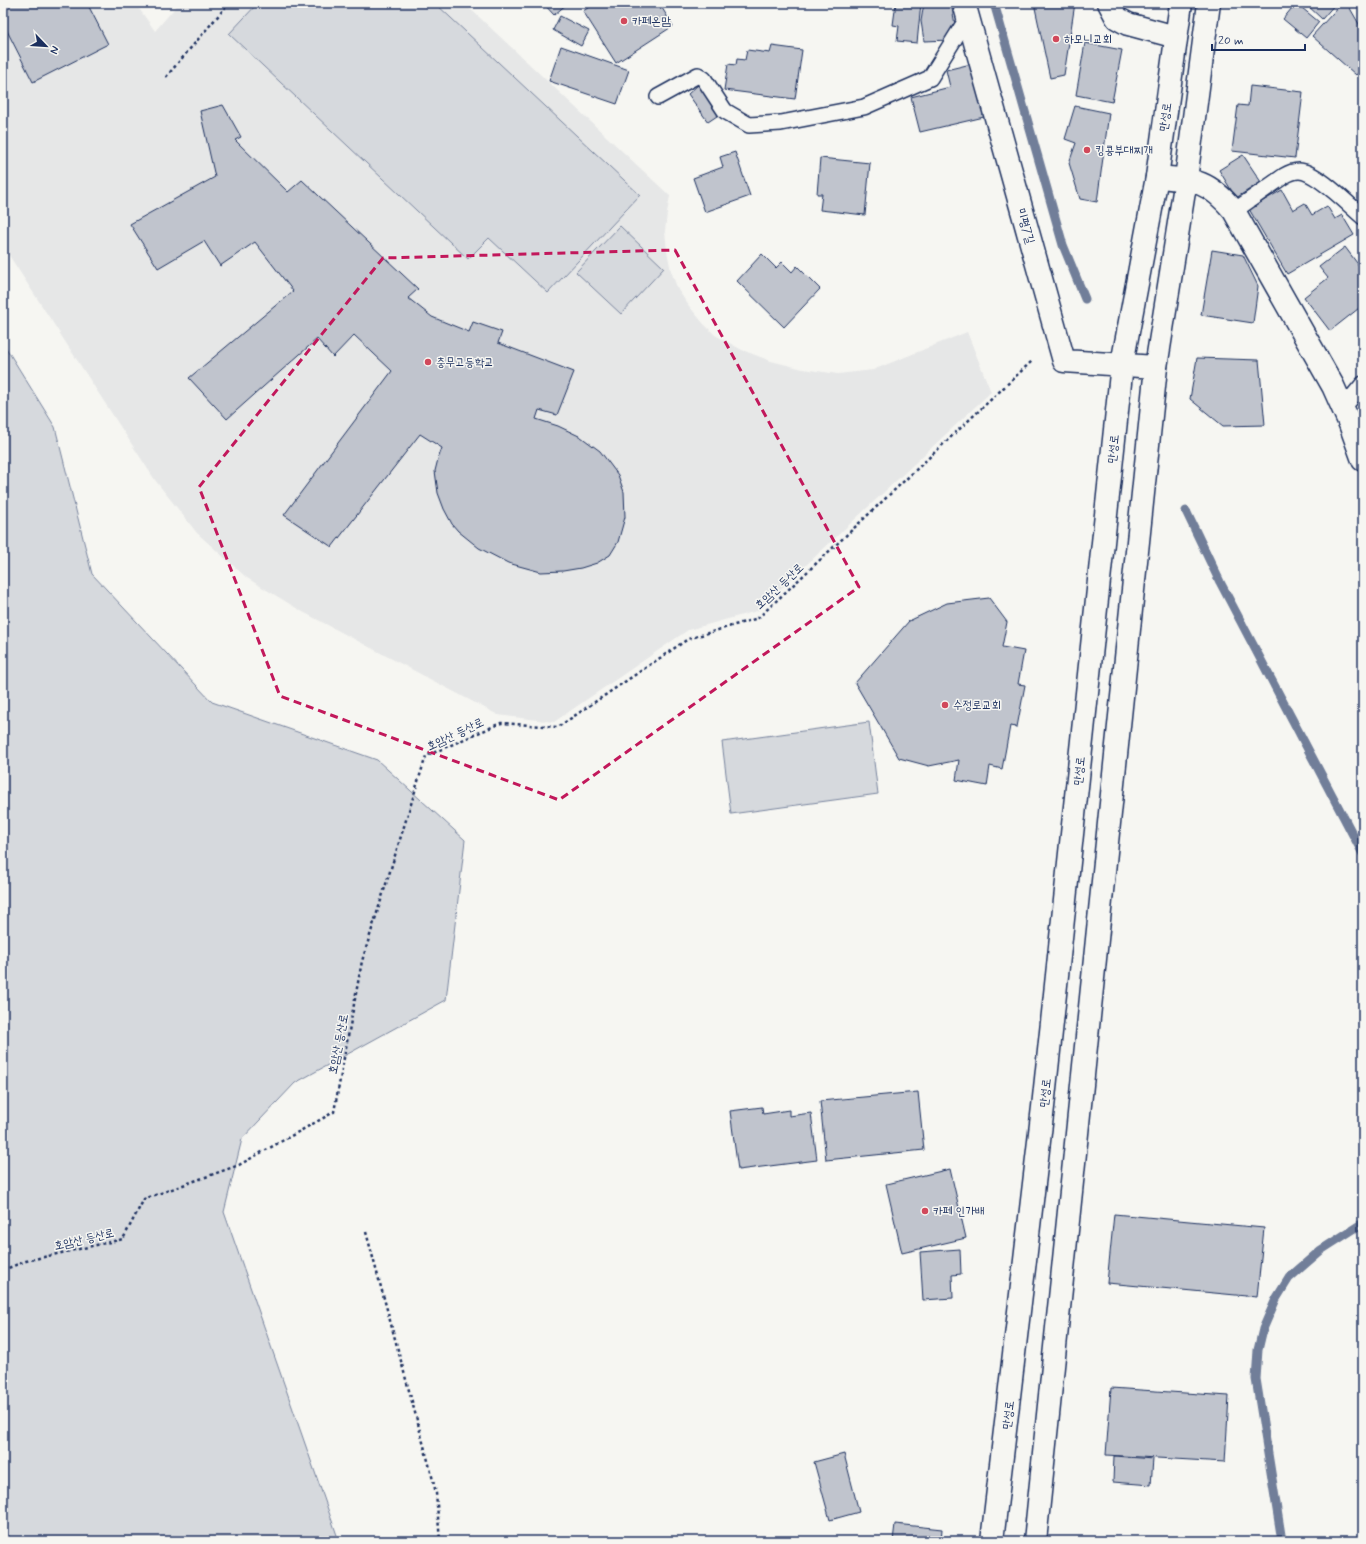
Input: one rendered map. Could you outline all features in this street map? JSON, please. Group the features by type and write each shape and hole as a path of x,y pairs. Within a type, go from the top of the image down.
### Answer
{"street":[{"path":"1109,3 1117,18 1128,24 1176,37"},
{"name":"만성로","path":"992,1541 1044,1099 1122,364 1157,177 1181,3"},
{"path":"1035,1541 1156,367 1186,179 1209,3"},
{"name":"미평7길","path":"966,10 1064,361 1156,367"},
{"path":"1157,177 1186,179 1207,185 1234,211 1333,386 1363,460"}],"lane":[{"path":"658,97 698,76 704,79 725,112 749,125 781,124 864,107 930,78 966,10"},
{"path":"1234,211 1284,176 1292,172 1300,171 1315,177 1363,217"},
{"path":"1343,408 1363,384"}],"path":[{"path":"166,77 229,3"},
{"name":"호암산 등산로","path":"3,1270 26,1261 123,1239 144,1199 239,1165 334,1112 362,961 426,756 501,722 558,727 688,639 758,618 1032,361"},
{"path":"366,1232 436,1493 440,1541"}],"highlighted area":[{"path":"675,250 859,587 559,800 280,696 199,487 383,258"}],"shaded area":[{"name":"충무고등학교","path":"3,3 135,3 155,31 179,3 464,3 670,196 665,231 671,271 678,290 689,306 715,335 742,350 771,361 803,369 838,374 873,370 967,332 991,392 757,611 688,630 554,722 498,715 303,612 247,578 197,533 155,480 3,246"},
{"path":"258,3 435,3 640,195 548,293 489,238 468,259 229,34"},
{"path":"620,226 664,268 621,314 576,272"},
{"path":"3,343 55,427 92,574 212,702 377,760 465,840 446,1000 295,1083 242,1139 224,1212 339,1541 3,1541"},
{"path":"869,722 878,794 731,814 722,742"}],"building":[{"path":"3,3 87,3 108,44 33,82 3,23"},
{"path":"543,3 568,3 554,15"},
{"path":"596,3 644,3 647,7 653,3 659,3 673,26 616,63 583,11"},
{"path":"896,3 921,3 917,43 897,41 899,26 893,25"},
{"path":"924,3 951,3 956,30 950,40 924,41 921,21"},
{"name":"하모니교회","path":"1034,3 1075,3 1064,75 1050,78"},
{"path":"1296,3 1319,22 1306,38 1283,19"},
{"path":"1336,3 1322,19 1306,4"},
{"path":"1342,3 1347,3 1363,31 1363,68 1356,75 1312,36"},
{"path":"560,16 589,31 581,46 553,30"},
{"path":"1085,43 1122,50 1112,102 1076,95"},
{"path":"561,46 629,70 617,104 549,81"},
{"path":"772,46 802,50 795,99 724,90 728,64 736,65 737,59 745,60 747,50 770,53"},
{"path":"971,64 984,117 920,132 911,97 950,87 946,70"},
{"path":"698,85 720,114 708,122 688,94"},
{"path":"1250,86 1303,92 1295,158 1232,151 1238,105 1248,106"},
{"path":"223,105 241,137 235,140 288,192 302,180 418,289 408,298 432,317 469,332 473,322 502,332 498,343 574,372 557,415 539,410 536,419 558,426 581,437 600,451 618,475 624,492 625,517 618,542 610,555 597,563 581,568 541,572 508,563 479,548 458,531 452,524 444,509 438,493 435,471 442,448 420,434 332,547 284,515 392,371 354,335 333,357 317,339 227,419 189,378 293,291 255,242 220,266 204,241 158,268 130,224 215,177 200,111"},
{"path":"1075,106 1109,113 1097,202 1080,199 1069,163 1076,143 1065,139"},
{"path":"735,152 750,196 705,212 693,178 723,167 720,157"},
{"path":"1243,155 1261,182 1236,198 1219,170"},
{"path":"820,158 870,163 865,215 820,210 822,194 817,194"},
{"path":"1282,190 1293,210 1305,203 1312,215 1327,206 1335,219 1342,215 1354,235 1287,274 1249,209"},
{"path":"1345,247 1363,271 1363,305 1330,331 1304,297 1328,278 1319,267"},
{"path":"1212,250 1243,255 1258,286 1253,323 1201,315"},
{"path":"762,254 776,268 782,262 792,272 797,266 820,289 784,327 737,281"},
{"path":"1197,358 1259,360 1265,425 1223,426 1190,399"},
{"name":"수정로교회","path":"989,598 1007,622 1002,647 1024,651 1018,684 1025,685 1017,727 1010,726 1002,769 990,766 987,786 956,780 959,760 929,766 899,758 855,683 909,621 947,603"},
{"path":"918,1092 924,1150 826,1160 820,1101"},
{"path":"762,1107 763,1114 789,1110 789,1116 811,1113 817,1160 738,1170 730,1111"},
{"path":"950,1169 966,1238 902,1253 886,1184"},
{"path":"1114,1214 1264,1228 1257,1297 1107,1283"},
{"path":"960,1249 961,1274 952,1275 953,1298 923,1300 920,1252"},
{"path":"1111,1388 1229,1396 1225,1462 1106,1455"},
{"path":"844,1454 859,1512 830,1520 814,1462"},
{"path":"1114,1456 1153,1459 1151,1485 1113,1482"},
{"path":"895,1524 942,1529 941,1541 893,1541"}],"waterway":[{"path":"994,3 1063,245 1085,299"},
{"path":"1186,511 1220,582 1363,854"},
{"path":"1282,1541 1256,1379 1258,1350 1263,1329 1276,1299 1289,1278 1321,1250 1363,1223"}],"place":[{"name":"카페온맘","path":"624,21"},
{"name":"하모니교회","path":"1056,39"},
{"name":"킹콩부대찌개","path":"1087,150"},
{"name":"충무고등학교","path":"428,362"},
{"name":"수정로교회","path":"945,705"},
{"name":"카페 인가배","path":"925,1211"}]}
